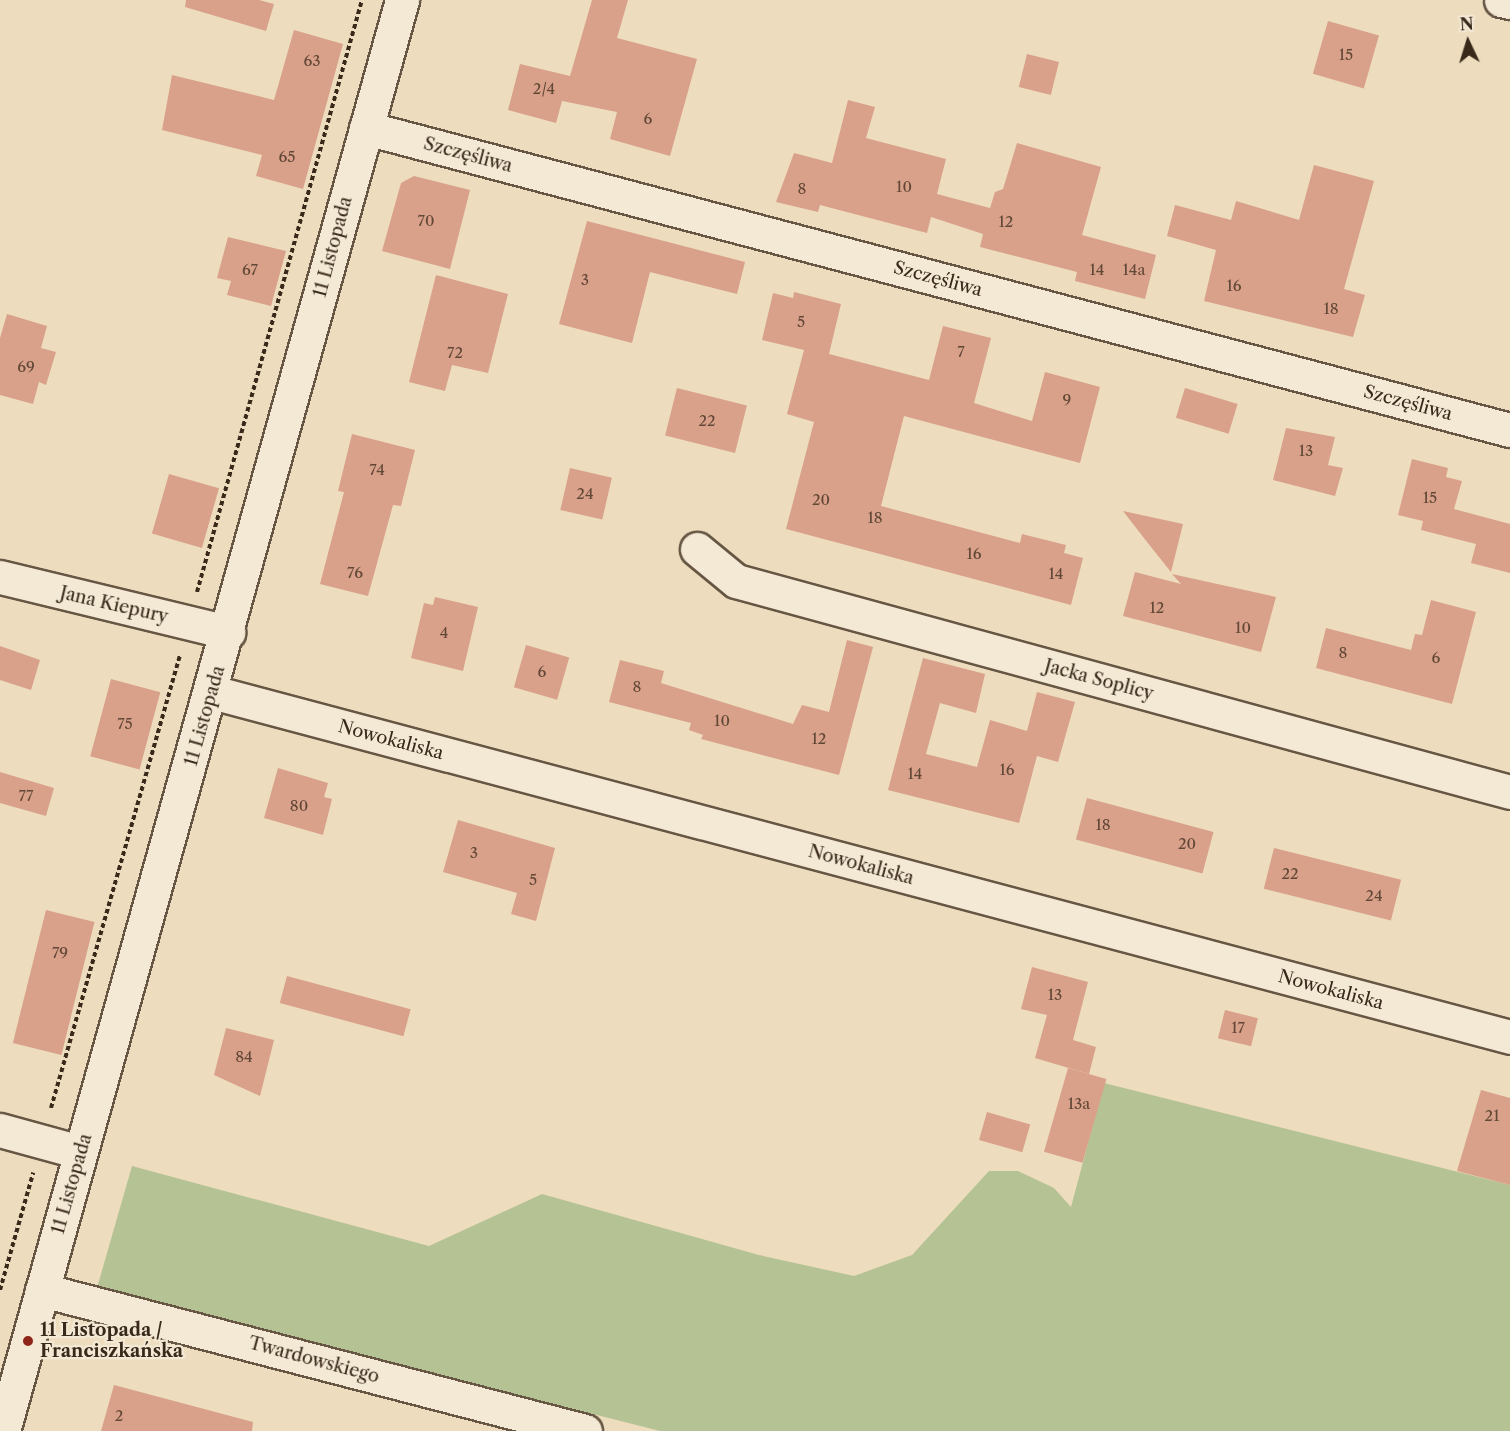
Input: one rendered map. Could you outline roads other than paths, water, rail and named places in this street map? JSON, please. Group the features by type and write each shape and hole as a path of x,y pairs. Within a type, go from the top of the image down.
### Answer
{"street":[{"name":"11 Listopada","path":"3,1431 80,1152 212,692 402,0"},
{"path":"1500,0 1510,2"},
{"name":"Szczęśliwa","path":"366,128 1510,430"},
{"name":"Jacka Soplicy","path":"697,549 736,581 1510,792"},
{"name":"Jana Kiepury","path":"0,578 228,632"},
{"name":"Nowokaliska","path":"212,692 1510,1037"},
{"path":"0,1130 80,1152"},
{"name":"Twardowskiego","path":"42,1290 585,1431"}],"place":[{"name":"11 Listopada / Franciszkańska","path":"28,1341"}]}
